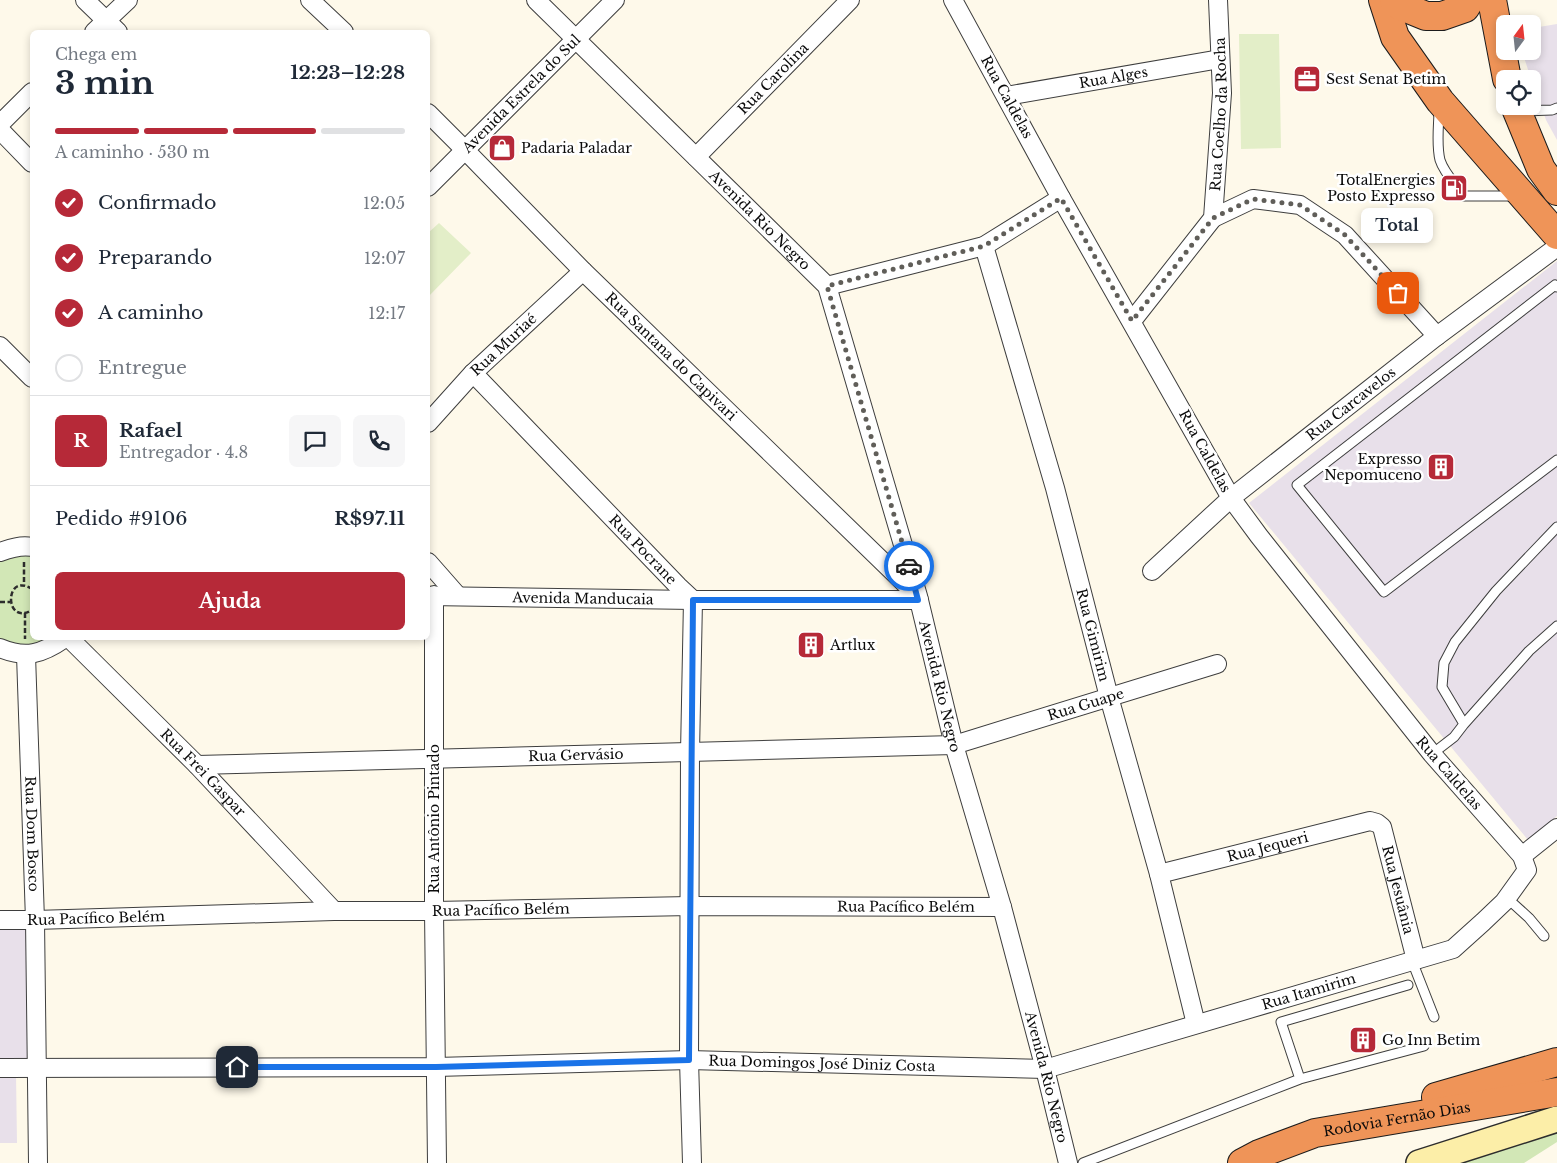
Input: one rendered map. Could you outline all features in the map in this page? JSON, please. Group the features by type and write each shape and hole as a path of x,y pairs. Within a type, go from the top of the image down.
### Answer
{"highway":[{"path":"1382,0 1395,37 1440,101 1557,235"},
{"path":"1394,0 1400,5 1426,16 1442,16 1464,8 1470,0"},
{"path":"1492,0 1505,70"},
{"path":"1518,115 1541,169 1557,191"},
{"path":"1315,1132 1557,1062"},
{"name":"Rodovia Fernão Dias","path":"1227,1163 1250,1158 1315,1132 1557,1092"}],"main road":[{"path":"1419,1163 1557,1120"}],"street":[{"path":"85,0 106,29 128,0"},
{"path":"310,0 342,30"},
{"name":"Avenida Rio Negro","path":"536,0 827,286 918,598 954,744 1002,907 1068,1163"},
{"name":"Avenida Estrela do Sul","path":"430,185 615,0"},
{"name":"Rua Carolina","path":"696,157 850,0"},
{"name":"Rua Caldelas","path":"953,0 1061,198 1231,498 1432,754 1522,856"},
{"name":"Rua Coelho da Rocha","path":"1213,218 1222,92 1218,0"},
{"name":"Rua Alges","path":"1006,96 1220,59"},
{"path":"0,124 30,94"},
{"name":"Rua Santana do Capivari","path":"430,115 583,271 918,598"},
{"path":"0,130 30,160"},
{"path":"827,286 984,246 1061,198"},
{"path":"1132,321 1213,218 1253,199 1300,205 1345,235 1437,336"},
{"name":"Rua Gimirim","path":"984,246 1055,488 1109,697 1159,874 1196,1024"},
{"name":"Rua Carcavelos","path":"1152,571 1231,498 1437,336 1557,247"},
{"name":"Rua Muriaé","path":"430,421 473,373 583,271"},
{"path":"0,346 30,376"},
{"name":"Rua Pocrane","path":"473,373 693,600"},
{"path":"0,552 13,547 28,547"},
{"path":"430,564 456,595"},
{"name":"Avenida Manducaia","path":"431,595 693,600 918,598"},
{"name":"Rua Antônio Pintado","path":"431,595 437,1163"},
{"path":"692,1163 689,1060 690,753 693,600"},
{"path":"0,648 10,652 26,648 38,653 52,647 61,640"},
{"name":"Rua Frei Gaspar","path":"71,640 197,765 334,911"},
{"name":"Rua Dom Bosco","path":"26,648 36,920 38,1163"},
{"name":"Rua Guape","path":"954,744 1217,664"},
{"name":"Rua Gervásio","path":"197,765 690,753 954,744"},
{"name":"Rua Jequeri","path":"1159,874 1370,821 1376,823"},
{"name":"Rua Jesuânia","path":"1376,823 1382,827 1414,960"},
{"path":"1522,856 1557,828"},
{"name":"Rua Itamirim","path":"1045,1069 1453,948 1507,898 1527,870 1522,856"},
{"name":"Rua Pacífico Belém","path":"0,920 334,911 690,906 1002,907"},
{"name":"Rua Domingos José Diniz Costa","path":"0,1068 436,1067 689,1060 1045,1069"}],"lane":[{"path":"1440,101 1438,141 1441,160 1464,196 1523,196"},
{"path":"1541,110 1557,108"},
{"path":"1557,287 1555,285 1297,485 1384,592 1557,460"},
{"path":"1464,724 1442,687 1444,663 1455,642 1496,591 1557,527"},
{"path":"1432,754 1454,737 1529,651 1557,626"},
{"path":"1507,898 1529,918 1544,936"},
{"path":"1414,960 1434,1017"},
{"path":"1300,1079 1281,1022 1408,984"},
{"path":"1083,1163 1300,1079 1424,1046"}],"path":[{"path":"24,586 28,547"},
{"path":"30,588 24,586 13,590 10,602 16,611 25,613 30,611"},
{"path":"0,602 10,602"},
{"path":"25,613 26,648"}],"shaded area":[{"path":"1557,24 1557,140 1546,120 1541,105 1541,70 1528,70 1525,60 1541,60 1541,27"},
{"path":"1557,261 1557,816 1528,840 1249,503"},
{"path":"0,925 32,926 30,1063 0,1063"},
{"path":"16,1074 17,1143 0,1143 0,1075"}],"green space":[{"path":"1239,34 1279,34 1281,148 1241,149"},
{"path":"439,223 471,253 430,295 430,231"},
{"path":"30,553 30,640 49,640 26,646 0,640 0,559 2,557"},
{"path":"1557,1120 1557,1142 1524,1163 1432,1163"}],"way so far":[{"path":"909,566 827,286 984,246 1061,198 1132,321 1213,218 1253,199 1300,205 1345,235 1398,293"}],"place":[{"name":"Sest Senat Betim","path":"1307,79"},
{"name":"Padaria Paladar","path":"502,148"},
{"name":"TotalEnergies Posto Expresso","path":"1454,188"},
{"name":"Total","path":"1398,293"},
{"name":"Expresso Nepomuceno","path":"1441,467"},
{"name":"Artlux","path":"811,645"},
{"name":"Go Inn Betim","path":"1363,1040"}],"route":[{"path":"237,1067 436,1067 689,1060 690,753 693,600 918,600 909,566"}]}
